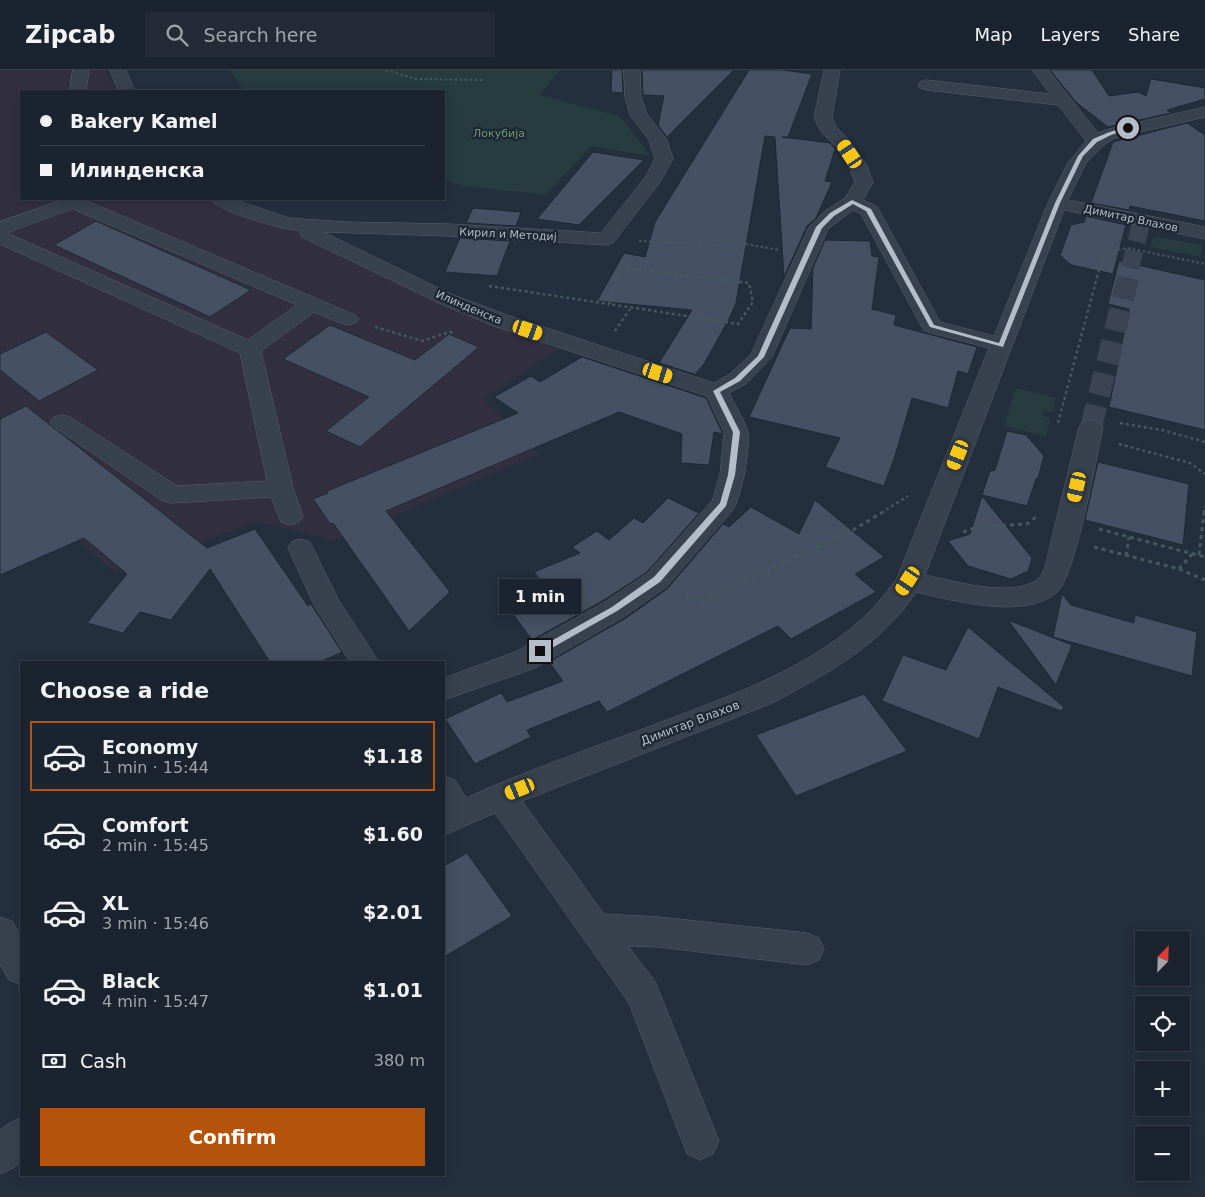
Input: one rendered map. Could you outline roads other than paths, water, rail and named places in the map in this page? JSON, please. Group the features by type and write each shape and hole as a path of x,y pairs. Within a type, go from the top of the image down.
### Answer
{"street":[{"path":"78,90 80,70"},
{"path":"118,70 127,90"},
{"name":"Кирил и Методиј","path":"221,200 287,224 344,228 449,230 606,239 654,178 664,159 658,140 639,115 633,97 632,70"},
{"path":"445,689 525,660 615,609 657,580 724,504 732,475 736,432 716,391 738,379 761,357 819,227 832,214 852,202 864,182 857,164 843,144 828,129 823,118 832,70"},
{"path":"1040,70 1095,140 1128,128 1205,112"},
{"path":"926,84 1062,100"},
{"name":"Димитар Влахов","path":"449,809 501,796 760,696 831,656 864,631 894,603 908,581 1058,203 1081,156 1095,140"},
{"path":"0,229 72,200 348,319"},
{"path":"852,202 869,210 932,326 1001,346"},
{"name":"Димитар Влахов","path":"1058,203 1205,233"},
{"name":"Илинденска","path":"287,224 334,243 446,299 502,321 716,391"},
{"path":"0,237 250,349"},
{"path":"250,349 312,304"},
{"path":"250,349 281,488 290,516"},
{"path":"62,422 172,495 281,488"},
{"path":"908,581 1001,597 1026,595 1046,587 1054,578 1058,567 1090,432"},
{"path":"301,548 327,605 364,661"},
{"path":"501,796 595,929 643,992 700,1141"},
{"path":"595,929 659,932 807,949"},
{"path":"0,932 20,967"},
{"path":"0,1155 20,1138"}],"tunnel":[{"path":"1130,268 1142,220"},
{"path":"1091,427 1131,266"}],"park label":[{"name":"Локубија","path":"499,133"}]}
